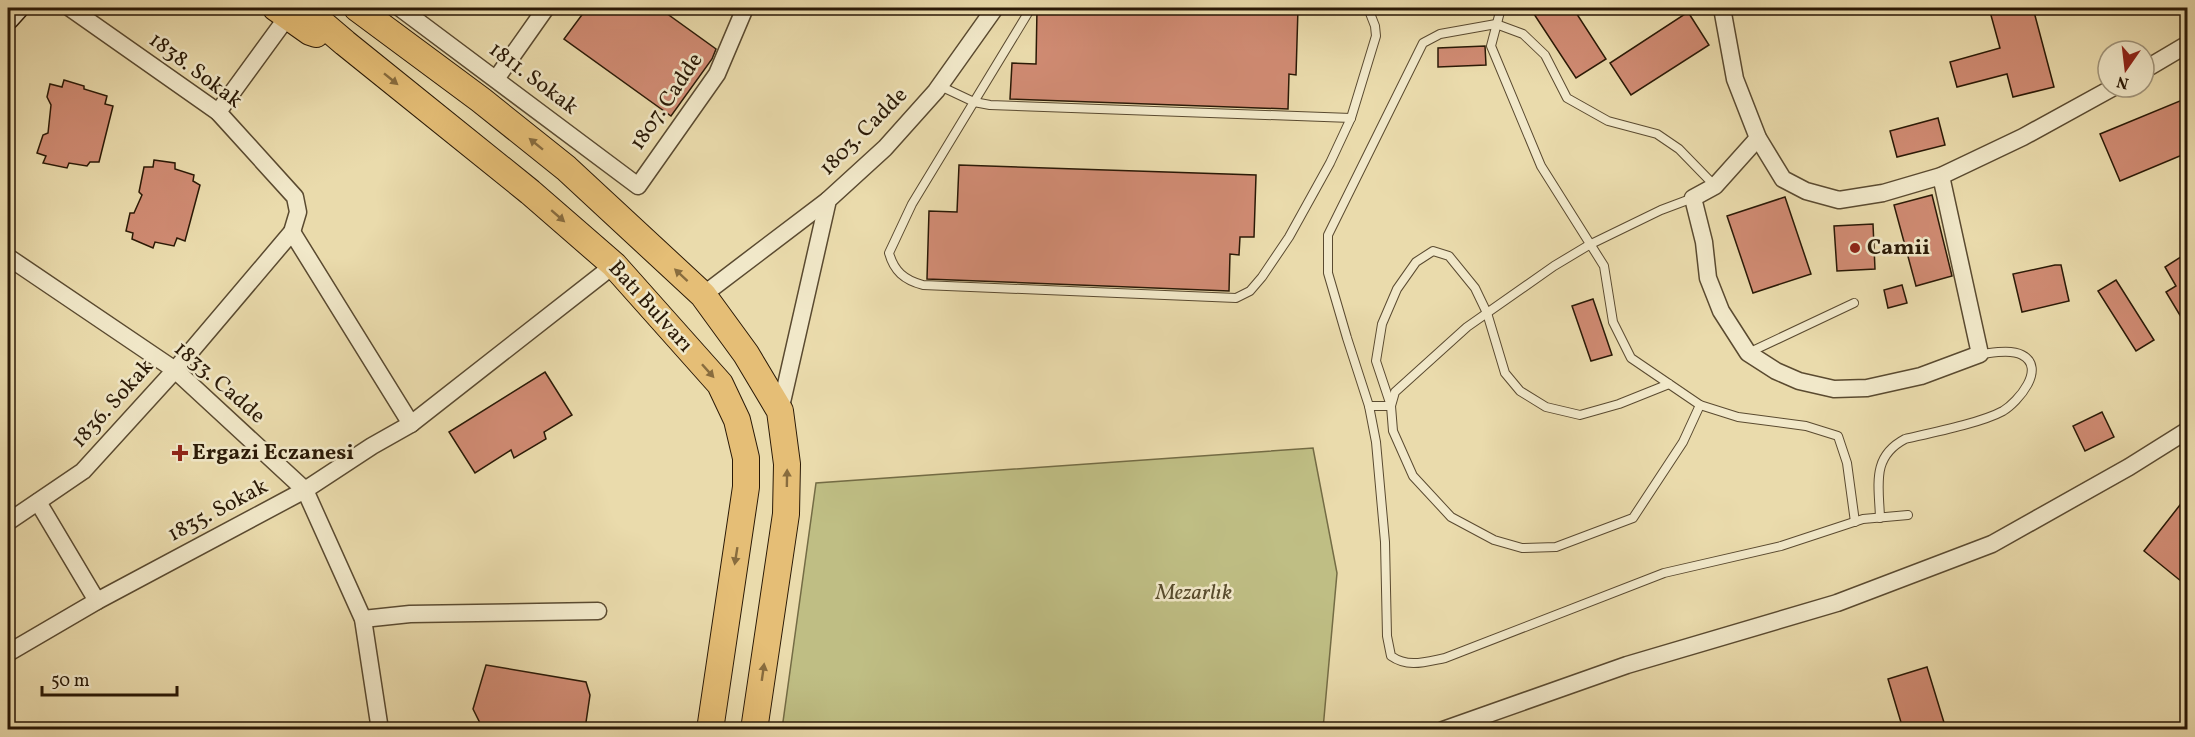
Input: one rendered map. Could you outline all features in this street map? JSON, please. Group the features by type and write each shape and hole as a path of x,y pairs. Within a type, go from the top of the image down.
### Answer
{"main road":[{"path":"8,18 16,8"},
{"name":"Batı Bulvarı","path":"357,8 482,100 566,168 703,295 746,354 780,411 787,464 786,514 754,729"},
{"path":"375,8 386,19 389,30"},
{"name":"Batı Bulvarı","path":"289,10 345,43 530,192 614,265 720,384 737,420 746,458 746,487 710,729"}],"street":[{"name":"1838. Sokak","path":"70,8 218,112 296,197 298,212"},
{"name":"1811. Sokak","path":"400,8 638,186"},
{"path":"496,80 546,8"},
{"name":"1807. Cadde","path":"638,186 717,74 745,8"},
{"name":"1803. Cadde","path":"780,411 828,200 885,148 940,86 995,8"},
{"path":"1722,8 1735,79 1758,138 1783,179 1806,191 1839,200 1883,193 1941,176 2023,137 2096,97"},
{"path":"218,112 289,10"},
{"path":"2156,63 2187,44"},
{"path":"1758,138 1715,186 1692,198 1704,242 1708,278 1721,311 1748,353 1776,371 1799,381 1834,389 1867,388 1921,376 1980,354 1941,176"},
{"path":"703,295 828,200"},
{"name":"1836. Sokak","path":"8,522 83,471 175,370 292,232 298,212"},
{"path":"292,232 411,424"},
{"name":"1833. Cadde","path":"8,257 175,370 305,490 363,619 375,727"},
{"name":"1835. Sokak","path":"8,653 97,602 305,490 372,446 411,424 614,265"},
{"path":"1443,729 1627,665 1837,603 1992,544 2129,467 2187,430"},
{"path":"38,502 97,602"},
{"path":"363,619 410,614 598,611"}],"lane":[{"path":"1031,8 912,204 889,253 897,271 913,283 1236,298 1250,291 1289,237 1330,163 1351,118 1376,36 1368,8"},
{"path":"1501,8 1491,46 1541,166 1604,266 1613,322 1631,358 1700,405 1738,417 1806,426 1838,436 1847,463 1855,522"},
{"path":"1715,186 1679,149 1657,134 1608,121 1567,98 1545,55 1523,34 1496,24 1440,34 1423,43 1328,235 1328,273 1370,406 1376,442 1385,542 1388,636 1391,656 1399,662 1412,664 1445,658 1664,573 1781,546 1855,522 1908,515"},
{"path":"940,86 974,102 990,105 1351,118"},
{"path":"1391,406 1395,392 1467,327 1554,266 1589,245 1661,210 1692,198"},
{"path":"1669,384 1619,404 1580,415 1546,407 1520,391 1505,373 1487,313 1474,288 1449,256 1433,251 1416,262 1398,289 1382,324 1376,361 1391,406 1393,431 1413,476 1451,517 1494,540 1522,548 1556,547 1634,518 1683,442 1700,405"},
{"path":"1748,353 1854,303"},
{"path":"1880,518 1880,465 1888,451 1905,439 1993,416 2012,404 2024,390 2032,370 2026,358 2015,353 1980,354"},
{"path":"1370,406 1391,406"}],"green space":[{"name":"Mezarlık","path":"1313,448 1337,573 1323,729 782,729 816,483"}],"building":[{"path":"587,8 659,8 716,49 712,59 671,116 564,39"},
{"path":"1068,8 1298,8 1296,75 1289,74 1288,109 1010,99 1012,63 1036,64 1037,9 1068,10"},
{"path":"1530,8 1573,8 1606,59 1576,78"},
{"path":"1989,8 2033,8 2054,87 2013,97 2007,74 1957,87 1950,62 2000,48"},
{"path":"1688,12 1709,45 1631,95 1610,63"},
{"path":"1485,46 1486,65 1438,67 1438,48"},
{"path":"64,80 107,96 105,104 113,106 99,162 90,162 87,166 69,163 67,168 43,163 46,156 37,153 43,135 48,133 51,105 47,97 50,84 62,87"},
{"path":"2187,98 2187,153 2120,181 2100,134"},
{"path":"1938,118 1945,145 1897,157 1890,131"},
{"path":"154,160 175,163 175,169 194,175 193,181 200,185 185,241 177,238 174,246 155,242 153,248 132,239 133,233 126,231 130,213 134,213 142,195 139,192 144,167 153,167"},
{"path":"959,165 1256,175 1254,237 1240,237 1239,255 1230,254 1229,291 927,279 929,211 957,212"},
{"path":"1932,195 1952,276 1916,286 1894,205"},
{"path":"1785,197 1811,274 1753,293 1727,216"},
{"name":"Camii","path":"1873,224 1875,269 1837,271 1834,226"},
{"path":"2187,253 2187,327 2166,292 2176,286 2165,267"},
{"path":"2061,265 2069,301 2022,312 2013,274"},
{"path":"2116,280 2154,340 2136,351 2098,291"},
{"path":"1902,285 1907,303 1888,308 1884,290"},
{"path":"1593,299 1612,355 1591,361 1572,306"},
{"path":"545,372 572,415 544,432 546,439 514,458 511,450 475,473 449,432"},
{"path":"2102,412 2114,437 2085,451 2073,426"},
{"path":"2187,496 2187,586 2144,551"},
{"path":"486,665 586,682 590,695 585,729 508,729 480,723 473,709"},
{"path":"1927,667 1946,729 1903,729 1888,679"}],"place":[{"name":"Camii","path":"1855,248"},
{"name":"Ergazi Eczanesi","path":"180,453"}]}
